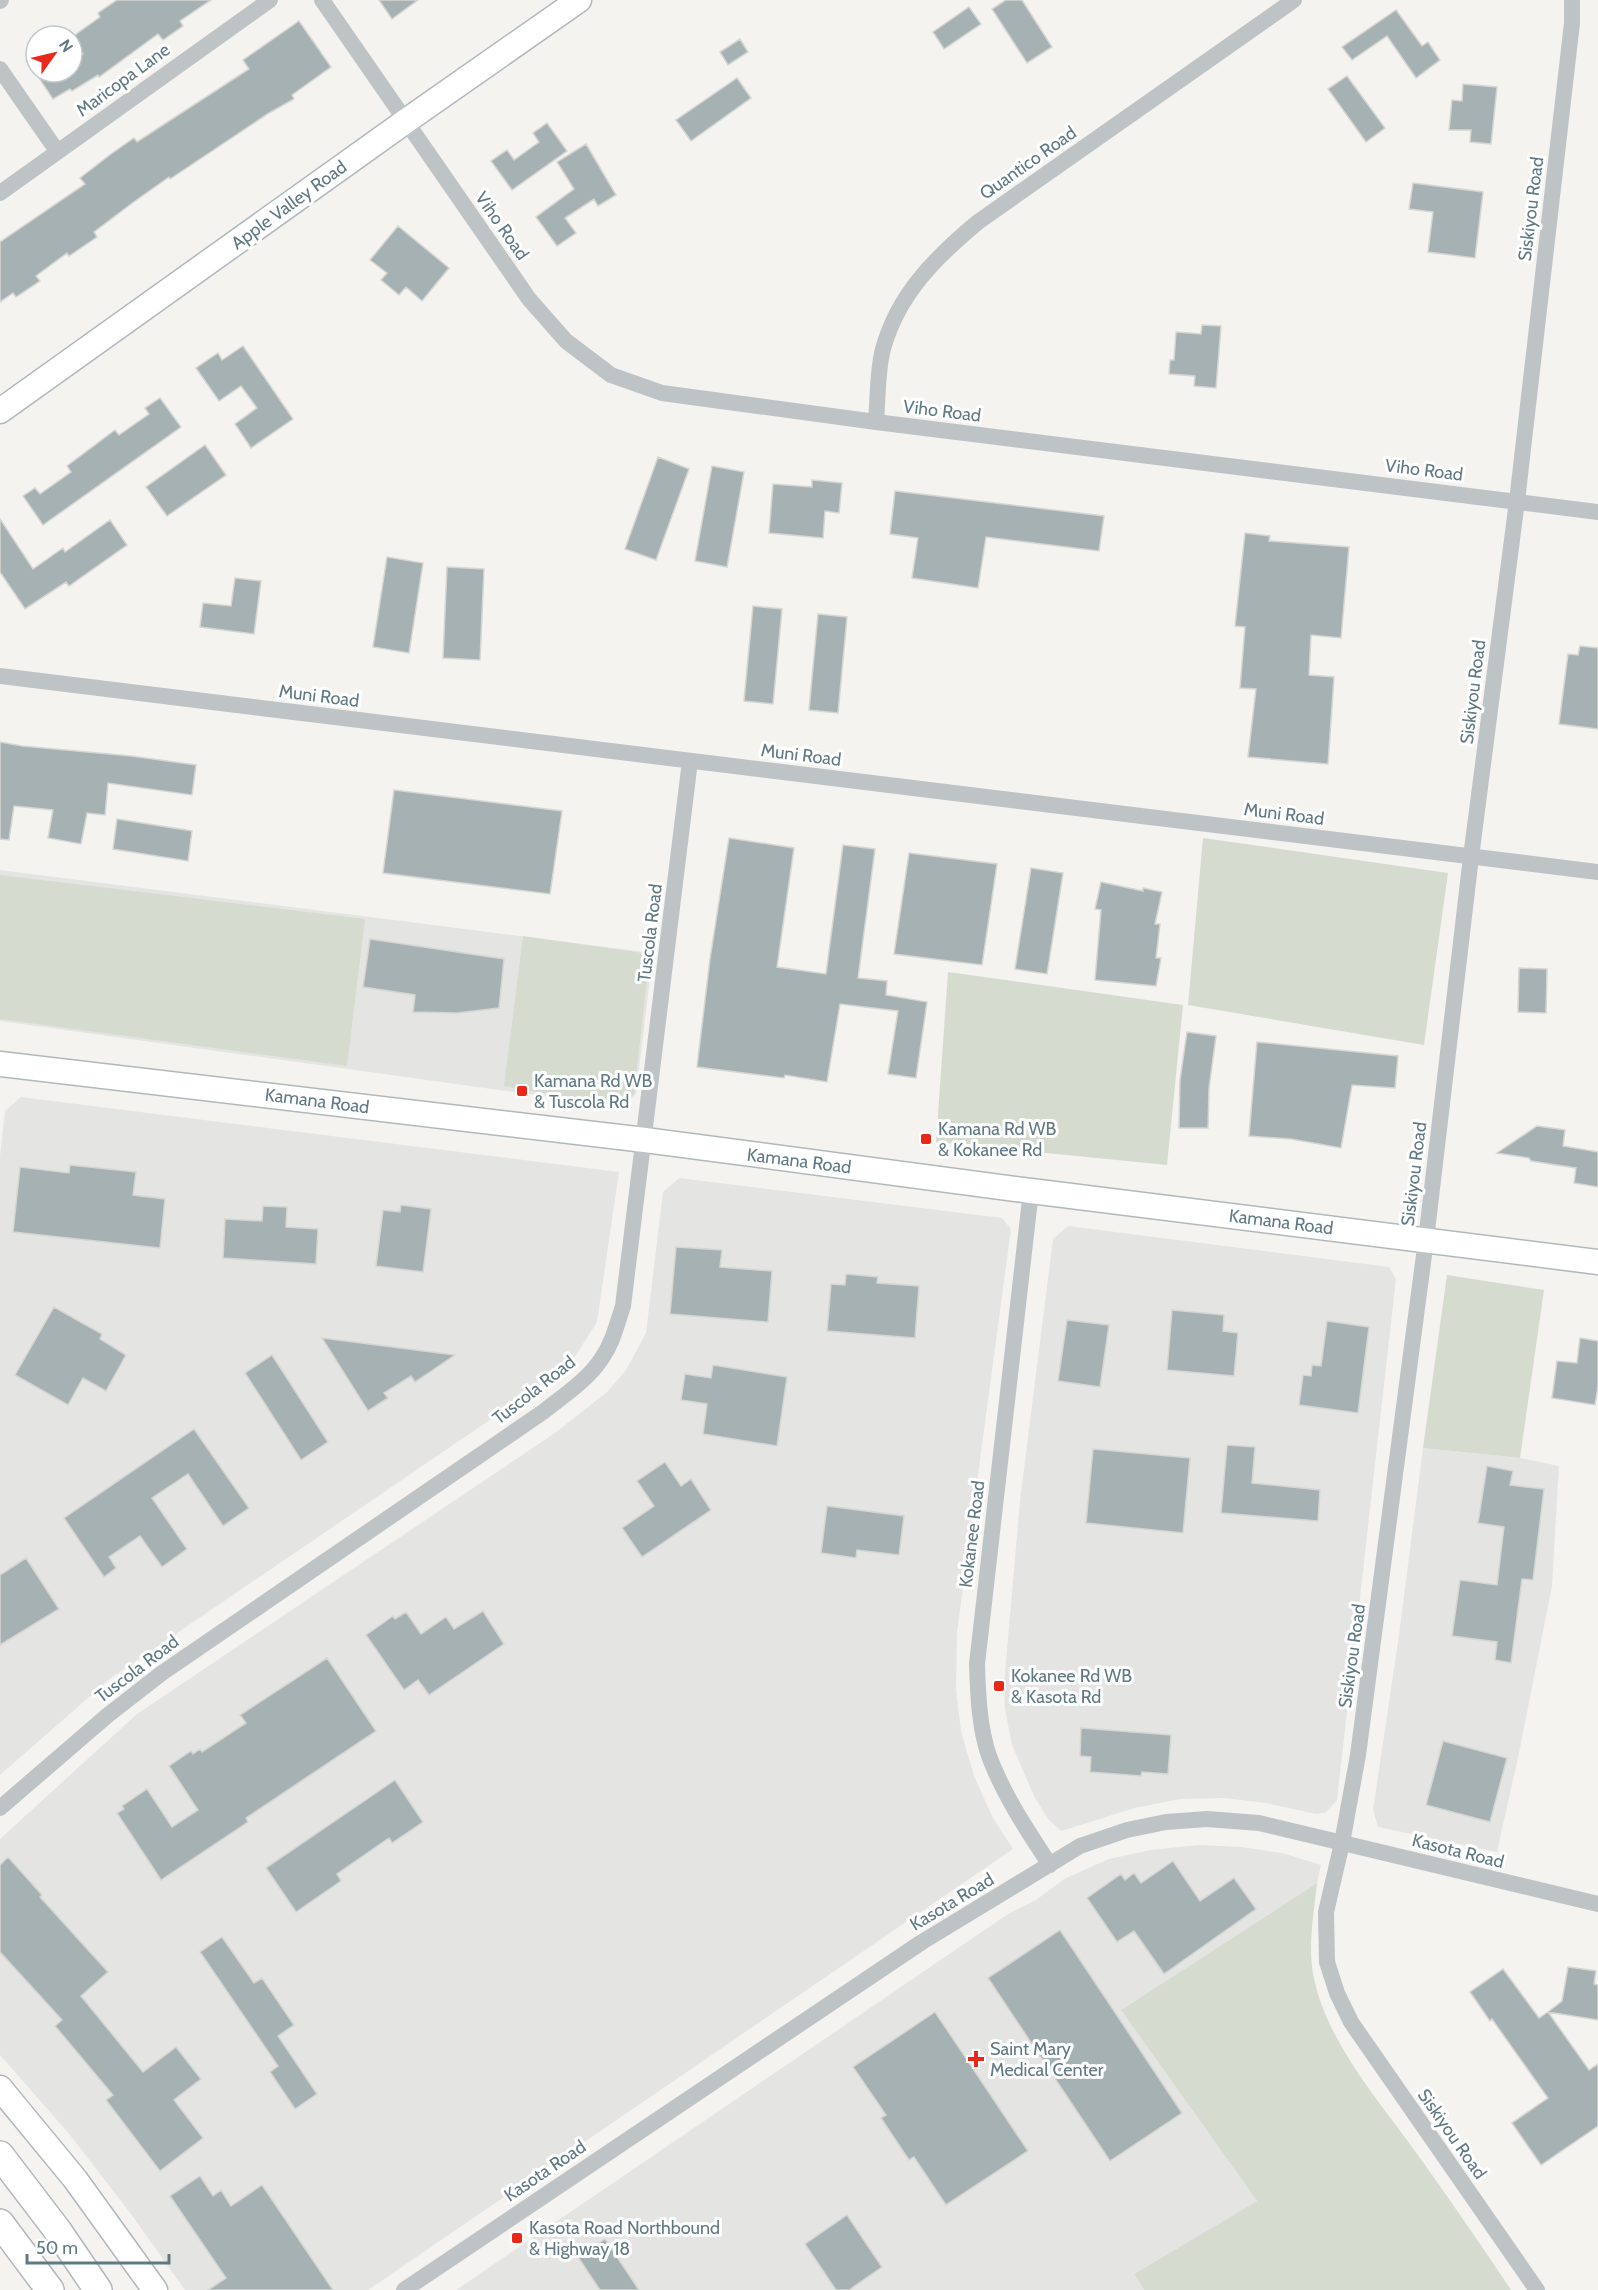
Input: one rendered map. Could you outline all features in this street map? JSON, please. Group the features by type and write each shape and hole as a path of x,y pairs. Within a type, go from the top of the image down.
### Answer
{"main road":[{"path":"0,2155 58,2231 98,2290"},
{"path":"0,2223 50,2290"}],"street":[{"name":"Maricopa Lane","path":"0,192 270,0"},
{"name":"Viho Road","path":"322,0 529,299 566,341 611,375 662,393 1598,512"},
{"name":"Apple Valley Road","path":"0,411 579,0"},
{"name":"Quantico Road","path":"876,422 883,350 896,313 919,277 943,251 978,222 1294,0"},
{"name":"Siskiyou Road","path":"1538,2290 1351,2022 1337,1993 1327,1962 1326,1912 1342,1843 1358,1755 1426,1240 1471,857 1517,501 1572,22 1572,0"},
{"path":"0,69 57,152"},
{"name":"Muni Road","path":"0,676 1598,872"},
{"name":"Tuscola Road","path":"0,1808 108,1715 162,1673 543,1412 582,1380 602,1359 614,1335 622,1306 645,1140 690,761"},
{"name":"Kamana Road","path":"0,1064 645,1140 1598,1262"},
{"name":"Kokanee Road","path":"1031,1191 977,1664 979,1710 988,1754 1011,1807 1050,1865"},
{"name":"Kasota Road","path":"404,2290 912,1949 1080,1846 1127,1830 1166,1822 1207,1820 1259,1823 1598,1904"},
{"path":"0,2088 75,2179 155,2290"}],"shaded area":[{"path":"1203,838 1448,873 1424,1045 1188,1005"},
{"path":"0,870 653,953 636,1094 622,1107 0,1021"},
{"path":"0,875 365,919 347,1066 0,1019"},
{"path":"523,936 650,954 634,1094 621,1107 504,1086"},
{"path":"948,972 1183,1005 1167,1165 936,1142"},
{"path":"21,1097 619,1172 597,1322 574,1358 559,1373 111,1678 0,1775 0,1156 5,1111"},
{"path":"679,1178 1002,1218 1011,1229 957,1632 956,1689 961,1731 974,1776 993,1818 1013,1849 368,2290 185,2290 131,2214 70,2135 0,2055 0,1839 137,1714 555,1433 607,1392 626,1370 646,1333 663,1192"},
{"path":"1068,1226 1389,1267 1396,1279 1337,1800 1325,1813 1316,1814 1266,1803 1224,1798 1180,1799 1135,1808 1061,1831 1048,1819 1034,1796 1012,1745 1005,1709 1004,1684 1020,1501 1053,1239"},
{"path":"1447,1275 1544,1290 1520,1458 1423,1448"},
{"path":"1423,1448 1520,1458 1559,1466 1552,1586 1497,1852 1378,1827 1373,1810 1399,1635"},
{"name":"Saint Mary Medical Center","path":"1199,1845 1241,1847 1282,1853 1321,1865 1317,1883 1121,2010 1257,2201 1134,2274 1144,2290 456,2290 1008,1914 1036,1900 1064,1879 1109,1859 1151,1850"},
{"path":"1317,1883 1311,1952 1313,1974 1329,2022 1354,2067 1476,2237 1511,2290 1144,2290 1134,2274 1257,2201 1121,2010"}],"building":[{"path":"117,0 211,0 180,21 183,26 163,40 158,34 99,77 98,75 84,84 84,28 100,17 98,13"},
{"path":"379,0 418,0 392,19"},
{"path":"1006,0 1022,0 1052,47 1027,63 992,9"},
{"path":"969,7 981,24 944,49 933,32"},
{"path":"1396,10 1422,46 1428,42 1440,60 1416,78 1387,36 1352,60 1342,47"},
{"path":"299,21 331,67 292,95 294,99 170,179 169,177 135,201 94,232 97,237 69,256 67,253 36,276 40,281 16,297 13,293 0,302 0,242 85,184 80,178 134,138 137,142 249,69 243,60"},
{"path":"740,39 748,52 728,65 720,52"},
{"path":"1347,76 1385,128 1366,142 1328,89"},
{"path":"737,78 751,98 691,141 676,120"},
{"path":"43,84 83,84 72,91 70,89 53,99"},
{"path":"1463,84 1497,87 1491,144 1470,142 1471,130 1449,130 1452,100 1462,101"},
{"path":"547,123 567,151 512,190 491,161 507,150 514,160 539,142 533,133"},
{"path":"586,144 616,195 598,206 594,199 565,218 576,233 557,246 536,217 574,189 557,162"},
{"path":"1413,183 1483,192 1475,258 1428,252 1433,212 1409,209"},
{"path":"398,226 449,268 422,301 406,287 399,295 381,280 387,273 370,260"},
{"path":"1202,325 1221,326 1216,388 1194,386 1195,376 1169,374 1170,360 1174,360 1176,332 1201,334"},
{"path":"243,346 293,419 251,448 235,424 257,408 241,386 219,401 196,368 218,353 222,360"},
{"path":"160,398 181,427 43,525 23,496 35,488 40,494 71,472 67,466 115,430 119,435 149,414 145,408"},
{"path":"205,445 226,475 167,516 146,487"},
{"path":"658,457 689,469 656,560 625,549"},
{"path":"712,466 744,472 727,567 695,561"},
{"path":"812,480 842,483 839,513 825,511 823,538 769,533 773,484 812,487"},
{"path":"895,491 1104,516 1099,551 986,537 978,588 912,578 918,538 890,534"},
{"path":"0,519 33,569 63,548 65,552 110,520 127,545 69,586 66,582 25,609 0,572"},
{"path":"1245,533 1270,536 1269,541 1349,547 1341,638 1311,635 1309,675 1334,677 1328,764 1248,757 1256,689 1240,688 1245,627 1235,626"},
{"path":"387,557 423,563 409,653 373,647"},
{"path":"447,567 484,569 480,660 443,658"},
{"path":"235,578 261,581 254,634 200,627 203,603 231,606"},
{"path":"753,606 782,609 773,704 744,701"},
{"path":"818,614 847,617 838,713 809,710"},
{"path":"1580,646 1598,648 1598,729 1559,724 1568,654 1578,655"},
{"path":"0,742 196,765 192,795 108,783 105,815 87,813 81,844 48,838 53,810 14,806 9,840 0,839"},
{"path":"394,790 562,811 550,894 383,873"},
{"path":"117,819 192,831 188,861 113,849"},
{"path":"729,838 794,848 777,967 826,974 843,845 875,849 858,978 887,981 886,995 927,1002 916,1078 888,1074 898,1011 840,1004 827,1082 785,1075 784,1078 697,1067 710,959"},
{"path":"909,853 997,864 982,965 894,954"},
{"path":"1031,868 1063,873 1047,974 1015,969"},
{"path":"1101,882 1143,891 1143,888 1162,892 1155,924 1160,924 1156,958 1161,958 1156,986 1095,980 1101,910 1095,909"},
{"path":"370,939 504,959 499,1008 457,1013 413,1012 415,995 363,987"},
{"path":"1519,968 1547,969 1546,1013 1518,1012"},
{"path":"1187,1032 1216,1036 1209,1088 1208,1128 1179,1128 1180,1080"},
{"path":"1257,1042 1398,1056 1395,1088 1352,1085 1341,1148 1291,1139 1249,1136"},
{"path":"1537,1126 1565,1130 1563,1146 1598,1152 1598,1187 1574,1183 1576,1168 1497,1153"},
{"path":"70,1165 136,1172 133,1195 165,1199 160,1248 13,1232 20,1167 69,1173"},
{"path":"401,1205 431,1209 423,1272 376,1266 383,1210 400,1212"},
{"path":"263,1206 287,1207 286,1227 318,1229 316,1264 223,1258 225,1219 262,1221"},
{"path":"676,1247 722,1250 720,1267 772,1271 768,1322 670,1314"},
{"path":"846,1274 878,1277 877,1283 919,1286 915,1338 827,1331 831,1284 845,1285"},
{"path":"54,1307 102,1334 100,1339 126,1355 106,1391 83,1378 68,1405 15,1375"},
{"path":"1172,1310 1224,1315 1223,1331 1238,1333 1234,1376 1167,1370"},
{"path":"1067,1320 1109,1325 1100,1387 1058,1381"},
{"path":"1327,1321 1369,1327 1358,1413 1299,1405 1303,1375 1311,1376 1312,1365 1321,1366"},
{"path":"322,1338 455,1355 415,1382 411,1376 384,1393 388,1398 368,1411"},
{"path":"1580,1338 1598,1341 1598,1386 1595,1405 1552,1398 1557,1361 1577,1363"},
{"path":"272,1355 328,1442 301,1460 245,1373"},
{"path":"713,1365 787,1377 777,1446 703,1434 707,1404 681,1400 685,1374 711,1378"},
{"path":"194,1429 249,1508 223,1526 188,1474 152,1498 187,1549 162,1567 140,1536 109,1557 116,1568 104,1577 64,1518"},
{"path":"1227,1445 1255,1447 1252,1483 1320,1490 1318,1521 1221,1513"},
{"path":"1093,1449 1190,1458 1183,1533 1086,1523"},
{"path":"665,1462 681,1486 691,1479 711,1510 642,1557 622,1528 654,1506 637,1481"},
{"path":"1487,1466 1513,1471 1510,1485 1544,1489 1533,1580 1522,1579 1511,1663 1495,1660 1497,1642 1452,1636 1460,1580 1497,1585 1504,1527 1478,1523"},
{"path":"827,1506 904,1516 899,1555 857,1550 856,1558 821,1553"},
{"path":"26,1558 59,1609 0,1645 0,1575"},
{"path":"483,1611 504,1644 429,1695 418,1680 404,1690 366,1635 393,1616 395,1619 406,1612 421,1634 446,1617 454,1629"},
{"path":"327,1658 376,1731 246,1818 248,1822 161,1880 117,1813 124,1809 122,1806 147,1789 172,1827 198,1810 169,1766 191,1751 193,1754 200,1749 202,1752 246,1723 240,1715"},
{"path":"1081,1728 1171,1735 1168,1774 1142,1772 1141,1776 1090,1772 1091,1757 1080,1756"},
{"path":"1443,1741 1507,1758 1490,1822 1426,1805"},
{"path":"395,1780 423,1822 392,1843 389,1838 337,1874 341,1881 296,1912 266,1868"},
{"path":"8,1857 42,1895 40,1897 108,1972 81,1996 143,2072 176,2047 201,2079 174,2100 203,2138 160,2171 106,2100 113,2095 55,2026 62,2020 0,1952 0,1865"},
{"path":"1173,1861 1200,1901 1234,1878 1256,1909 1164,1974 1134,1931 1117,1942 1087,1898 1121,1874 1125,1880 1134,1873 1141,1883"},
{"path":"1060,1930 1182,2113 1110,2161 988,1978"},
{"path":"222,1937 254,1983 262,1978 294,2025 278,2036 317,2094 295,2109 270,2072 278,2066 200,1952"},
{"path":"1568,1967 1596,1971 1594,1984 1598,1985 1598,2020 1548,2012 1562,2001"},
{"path":"1503,1969 1539,2018 1548,2012 1589,2070 1598,2064 1598,2126 1541,2165 1512,2123 1548,2098 1470,1992"},
{"path":"935,2012 1028,2151 946,2205 914,2157 909,2160 881,2118 886,2115 853,2067"},
{"path":"200,2176 213,2196 221,2190 231,2206 262,2185 333,2290 208,2290 226,2278 170,2196"},
{"path":"847,2215 882,2267 849,2290 836,2290 805,2244"},
{"path":"605,2239 639,2290 600,2290 578,2257"}],"place":[{"name":"Kamana Rd WB & Tuscola Rd","path":"522,1091"},
{"name":"Kamana Rd WB & Kokanee Rd","path":"926,1139"},
{"name":"Kokanee Rd WB & Kasota Rd","path":"999,1686"},
{"name":"Saint Mary Medical Center","path":"976,2059"},
{"name":"Kasota Road Northbound & Highway 18","path":"517,2238"}]}
